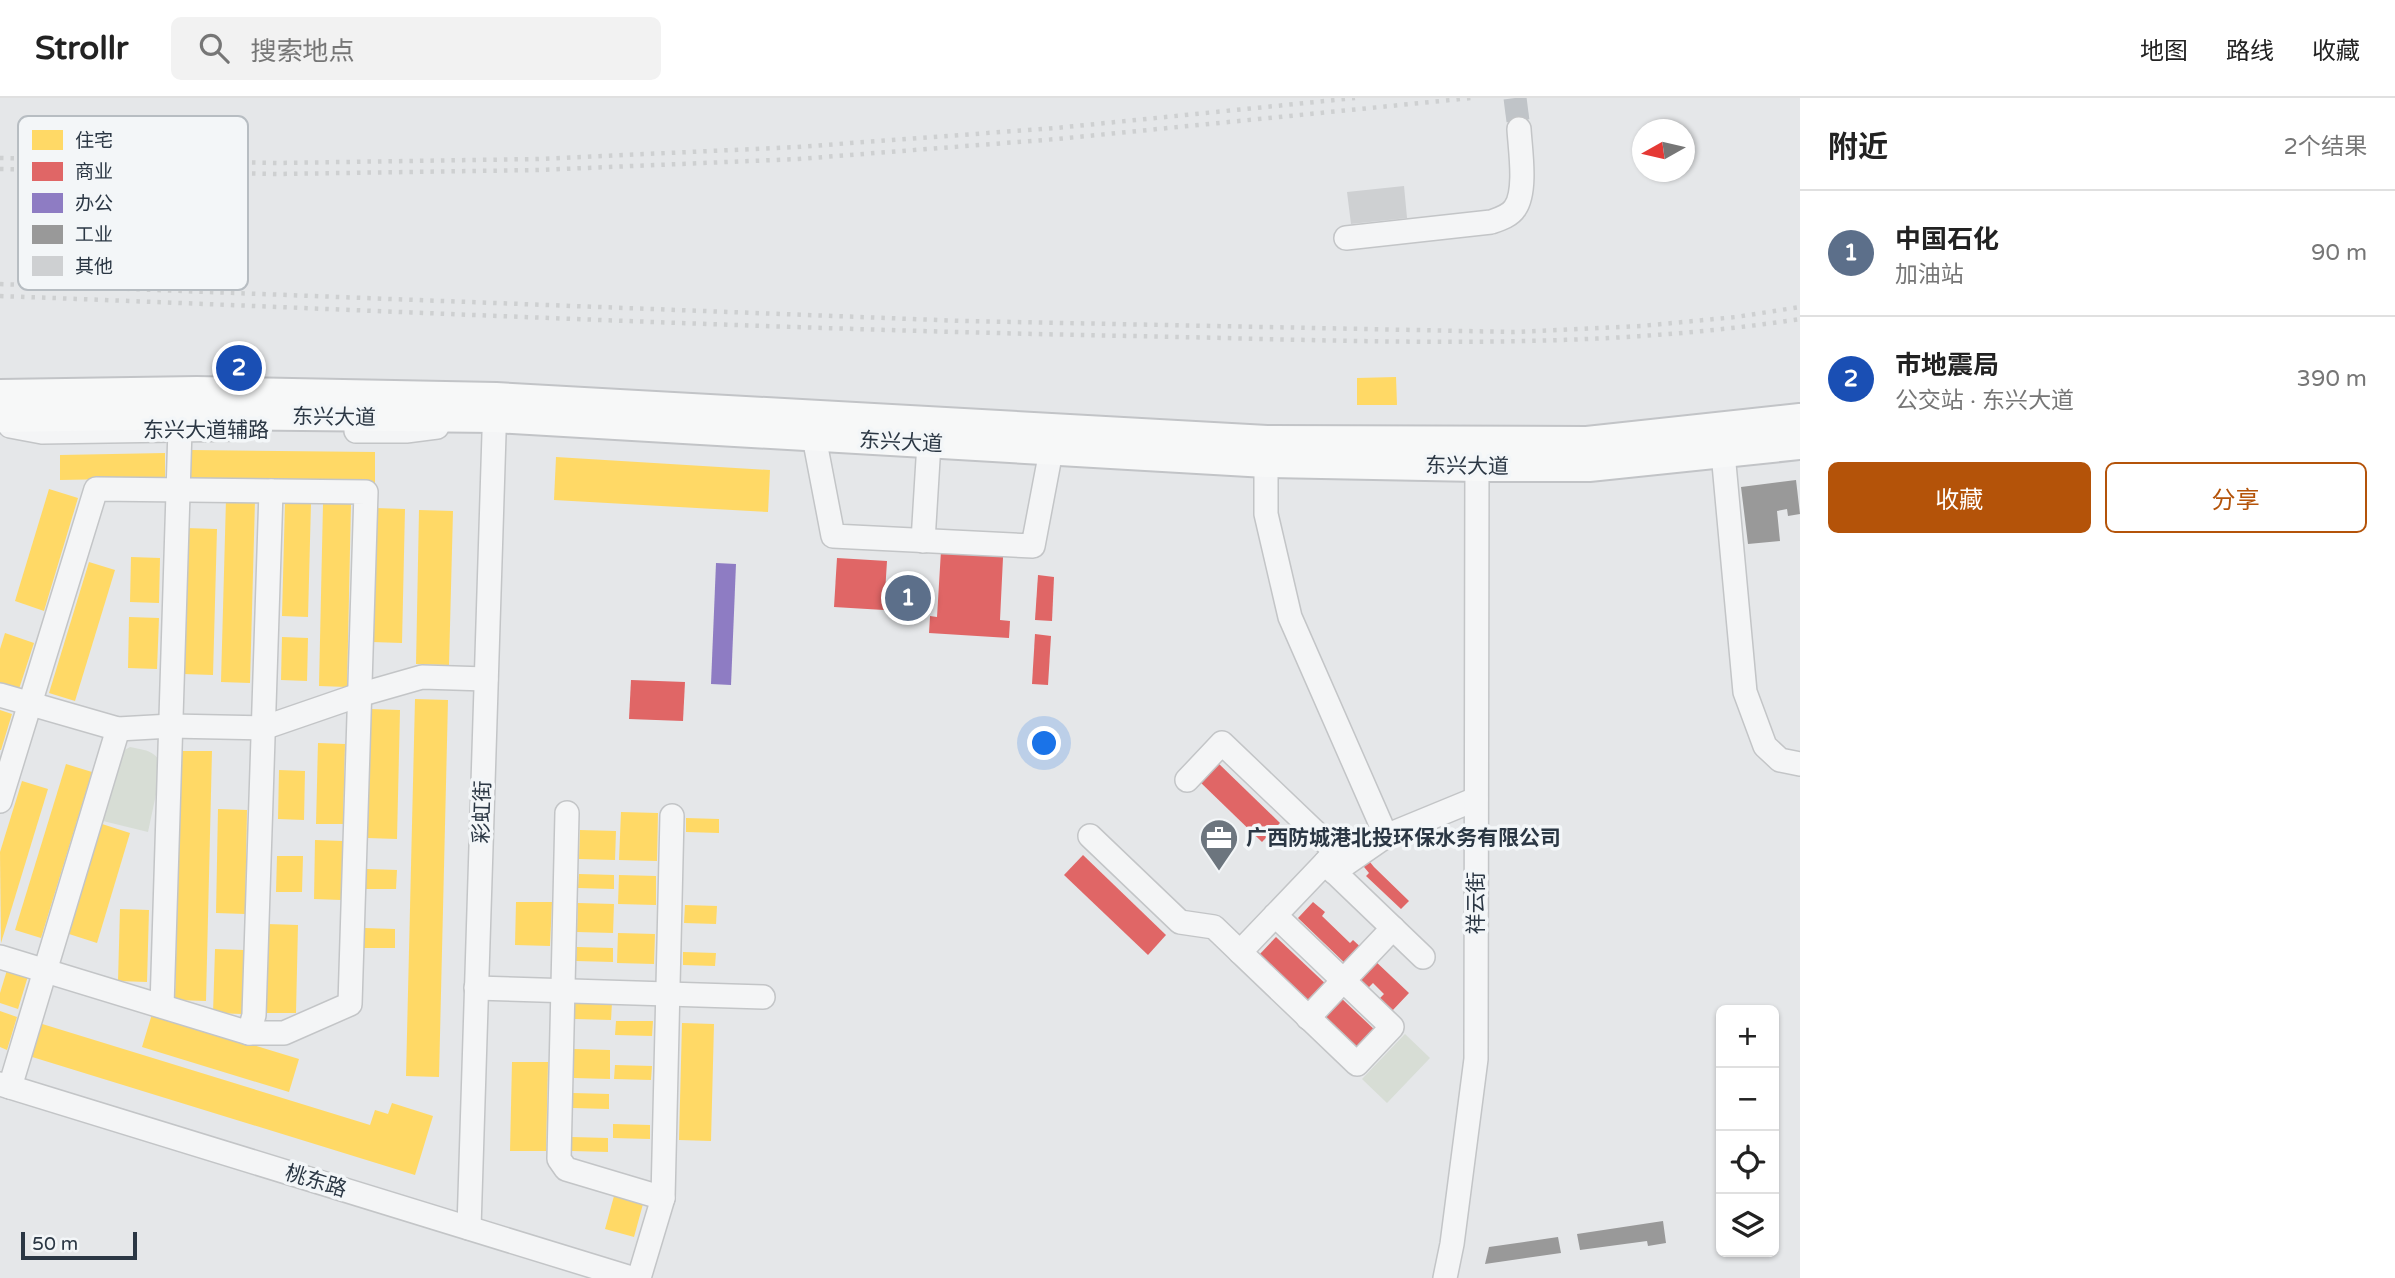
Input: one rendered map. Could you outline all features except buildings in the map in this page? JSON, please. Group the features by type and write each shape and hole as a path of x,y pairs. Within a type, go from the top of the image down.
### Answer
{"main road":[{"name":"东兴大道","path":"0,394 197,391 495,408 1267,440 1477,454 1589,467 1800,445"},
{"name":"东兴大道","path":"0,418 224,422 495,408 814,437 1266,463 1477,454 1800,418"}],"street":[{"path":"1346,238 1491,222 1504,217 1516,207 1521,191 1519,129"},
{"name":"东兴大道辅路","path":"0,425 41,432 180,429 224,422 335,430 406,431 495,408"},
{"name":"彩虹街","path":"469,1228 495,408"},
{"path":"307,416 335,430"},
{"path":"162,1006 180,429"},
{"path":"814,437 833,536 1033,546 1051,451"},
{"path":"923,541 929,443"},
{"path":"1723,453 1745,692 1766,746 1780,760 1800,764"},
{"name":"祥云街","path":"1445,1278 1452,1244 1476,1059 1477,454"},
{"path":"1266,463 1266,514 1290,617 1386,836"},
{"path":"0,801 96,489 366,492 349,1004 284,1033 248,1033 0,957"},
{"path":"248,1033 254,1015 271,491"},
{"path":"0,695 118,729 171,726 263,728 359,695 422,677 486,679"},
{"path":"5,1085 45,971 118,729"},
{"path":"1187,780 1222,743 1335,851 1330,867"},
{"path":"1240,952 1275,915 1330,867 1386,836 1476,799"},
{"path":"567,813 559,1160 566,1169 663,1198"},
{"path":"639,1278 663,1198 672,816"},
{"path":"1090,836 1180,922 1214,927 1357,1064 1392,1027 1275,915"},
{"path":"1330,867 1423,957"},
{"path":"1308,1018 1393,928"},
{"path":"476,988 763,997"},
{"name":"桃东路","path":"5,1085 631,1278"}],"shaded area":[{"path":"130,747 153,754 162,766 148,832 103,821 120,756"},
{"path":"1405,1034 1430,1058 1387,1103 1362,1079"}],"tunnel":[{"path":"1515,98 1519,129"}],"railway":[{"path":"248,162 538,159 797,147 1056,128 1355,98"},
{"path":"248,173 538,170 798,159 1057,139 1471,98"},
{"path":"0,158 18,158"},
{"path":"0,169 18,169"},
{"path":"0,284 18,285"},
{"path":"156,290 964,321 1514,332 1641,326 1736,317 1800,307"},
{"path":"0,296 848,329 1383,341 1466,342 1633,337 1800,319"}],"place":[{"name":"巿地震局","path":"239,368"},
{"name":"中国石化","path":"908,598"},
{"name":"广西防城港北投环保水务有限公司","path":"1219,872"}]}
